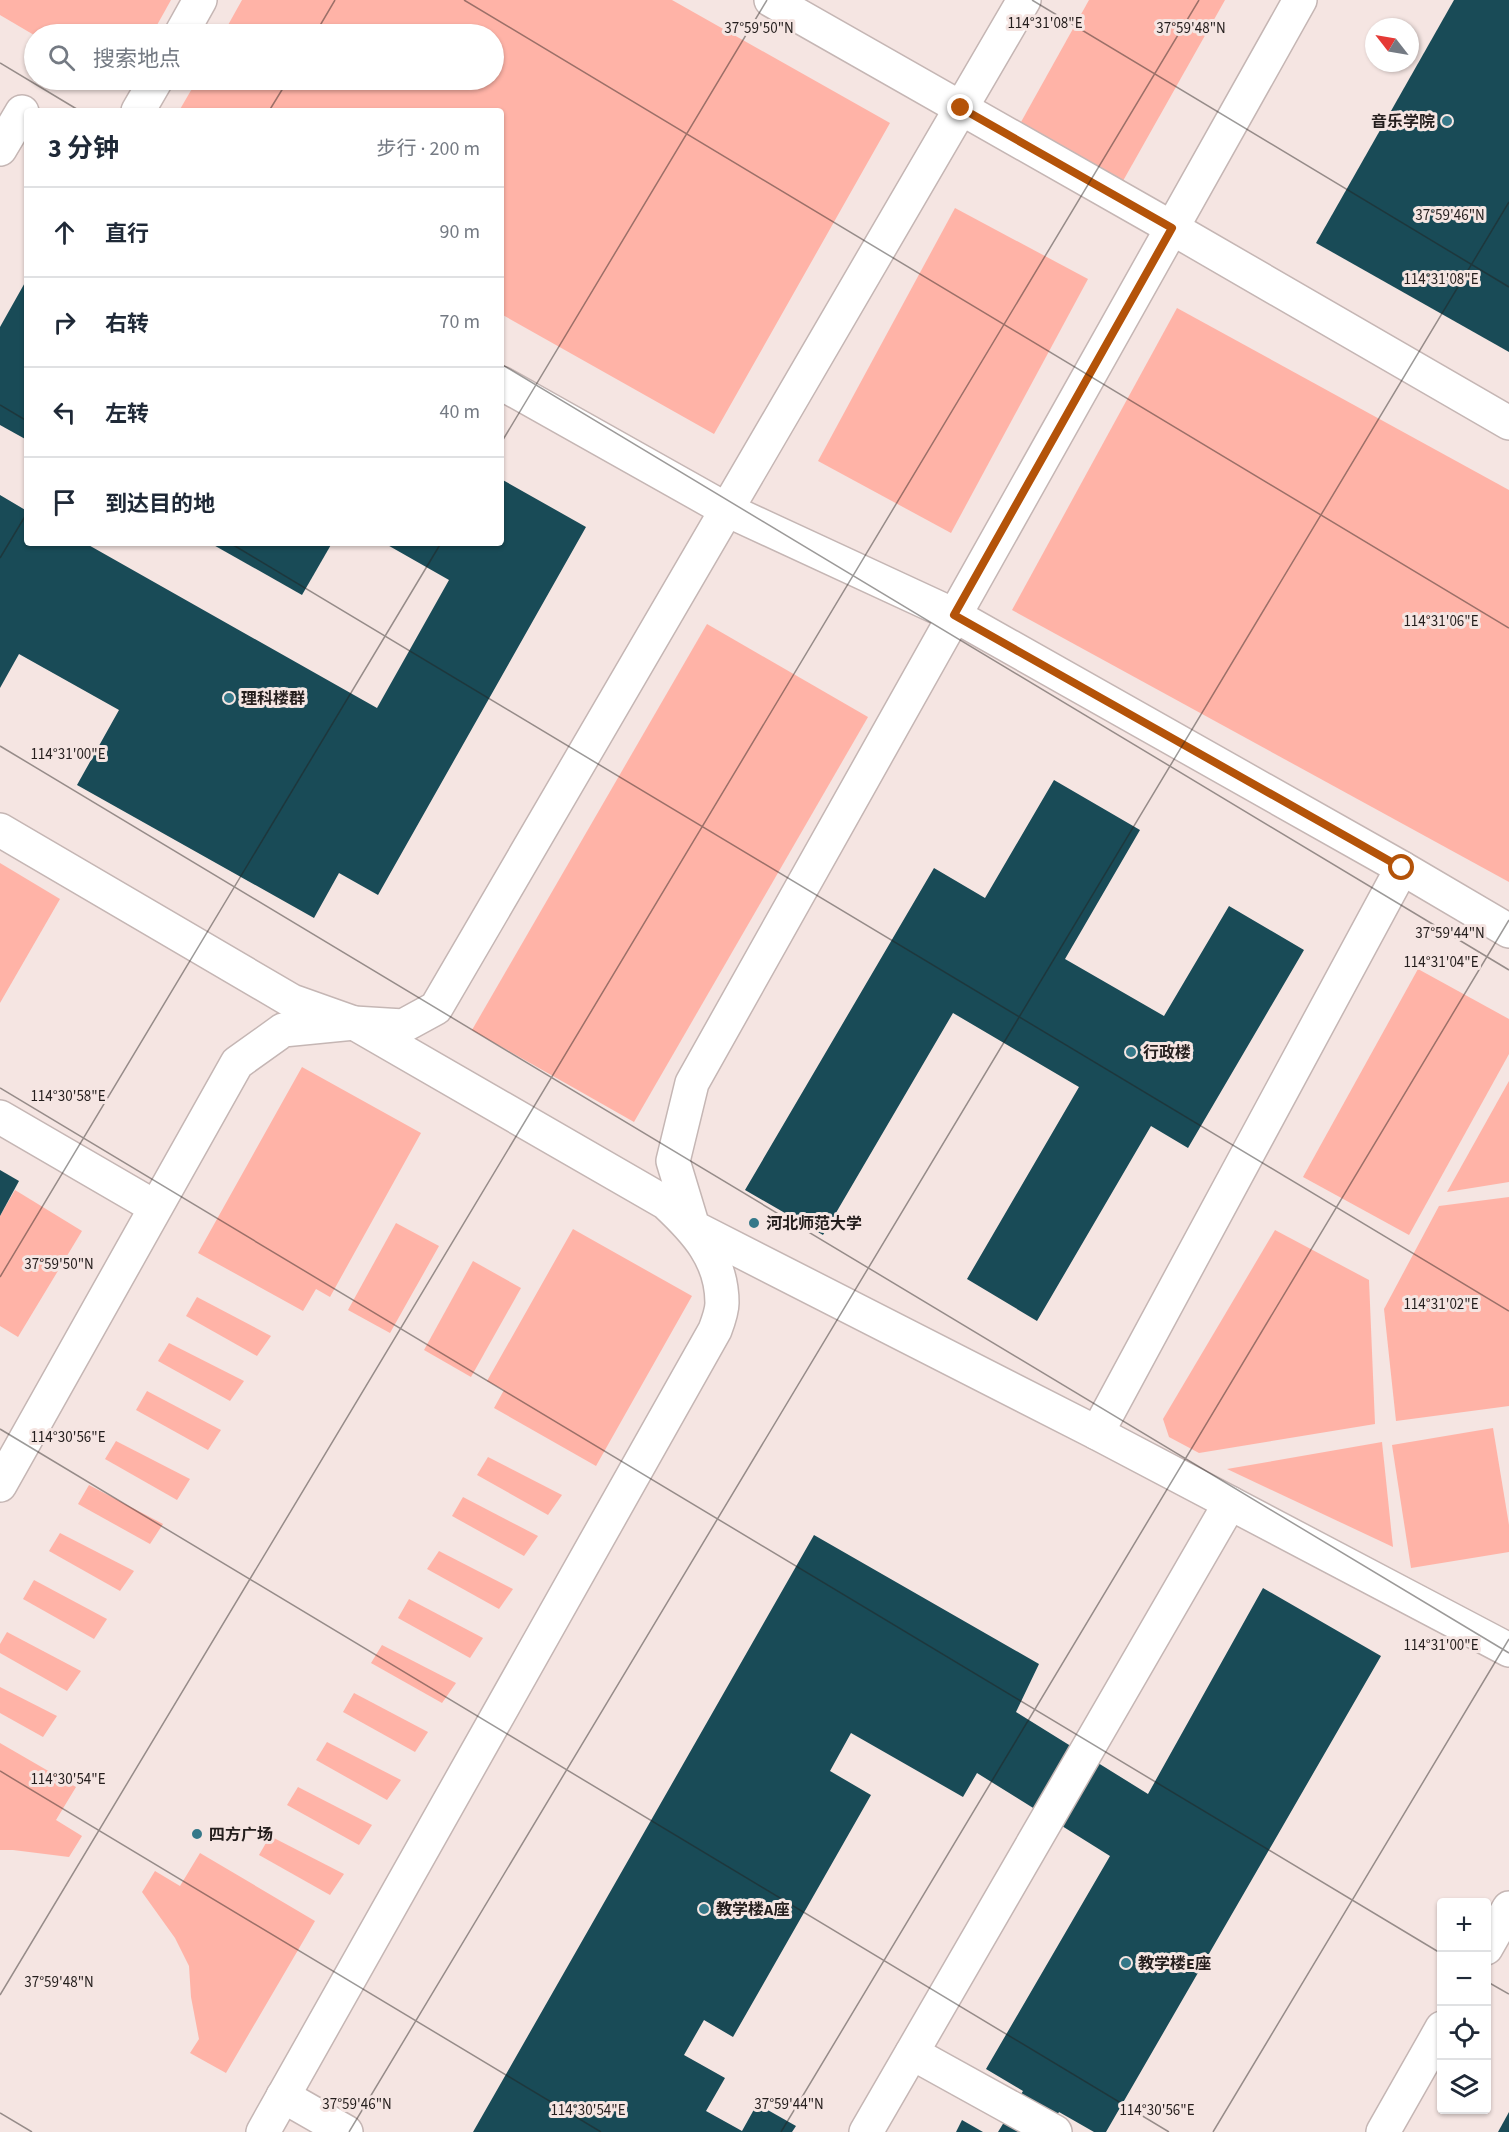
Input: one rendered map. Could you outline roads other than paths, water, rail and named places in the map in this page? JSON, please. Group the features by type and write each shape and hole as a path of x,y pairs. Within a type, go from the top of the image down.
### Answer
{"street":[{"path":"187,24 200,0"},
{"path":"771,0 1509,423"},
{"path":"0,1485 237,1063 283,1030 354,1023 402,1026 436,1008 1024,0"},
{"path":"1300,0 692,1083 673,1161 693,1227 1097,1433 1509,1650"},
{"path":"140,108 150,90"},
{"path":"0,149 16,109"},
{"path":"504,385 727,510 954,615 1402,868 1509,931"},
{"path":"0,830 292,1001 354,1023 666,1203 693,1227 710,1252 719,1279 722,1304 715,1330 263,2132"},
{"path":"1097,1433 1402,868"},
{"path":"0,1117 155,1207"},
{"path":"866,2132 1230,1503"},
{"path":"1491,1939 1509,1908"},
{"path":"1383,2132 1437,2037"},
{"path":"912,2053 1055,2132"},
{"path":"283,2096 346,2132"}],"place":[{"name":"音乐学院","path":"1447,121"},
{"name":"理科楼群","path":"229,698"},
{"name":"行政楼","path":"1131,1052"},
{"name":"河北师范大学","path":"754,1223"},
{"name":"四方广场","path":"197,1834"},
{"name":"教学楼A座","path":"704,1909"},
{"name":"教学楼E座","path":"1126,1963"}]}
